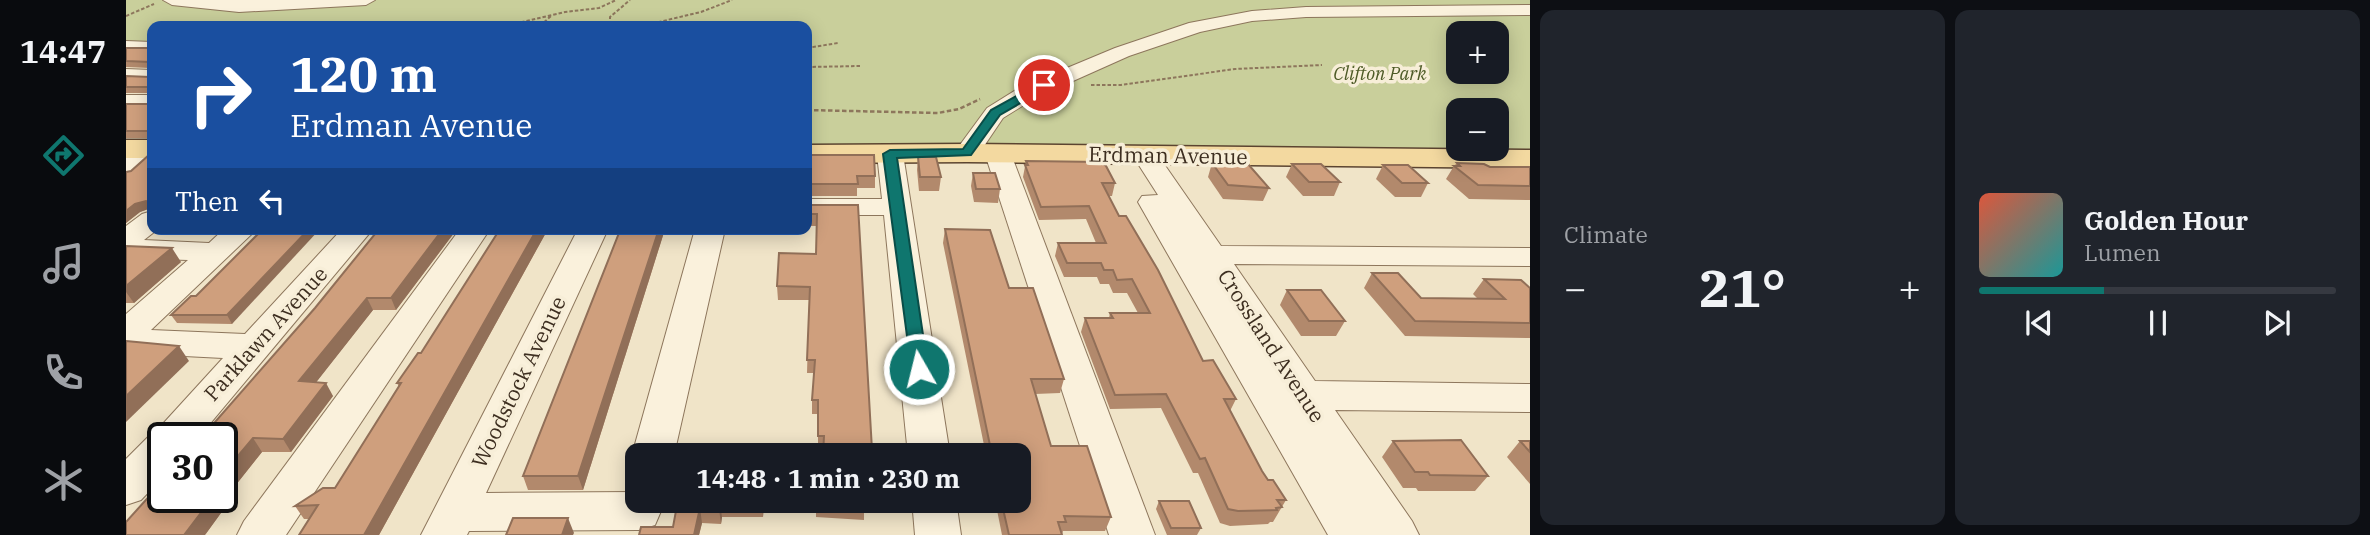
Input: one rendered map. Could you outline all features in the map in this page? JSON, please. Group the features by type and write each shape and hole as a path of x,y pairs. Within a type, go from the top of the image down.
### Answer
{"main road":[{"path":"126,149 147,149"},
{"name":"Erdman Avenue","path":"812,154 982,153 1530,159"}],"street":[{"path":"165,1 253,6 366,0"},
{"path":"1317,0 1349,10"},
{"path":"1432,0 1462,9"},
{"path":"1132,535 982,153 985,125 1008,103 1061,76 1122,52 1214,22 1275,14 1349,10 1530,10"},
{"path":"126,47 147,48"},
{"path":"126,75 147,76"},
{"path":"126,102 147,102"},
{"path":"126,170 147,153"},
{"path":"890,154 927,443"},
{"name":"Crossland Avenue","path":"1135,156 1211,255 1396,535"},
{"name":"Crossland Avenue","path":"1135,156 1267,395 1352,535"},
{"path":"812,206 897,207"},
{"path":"126,240 147,224"},
{"path":"126,333 235,235"},
{"name":"Parklawn Avenue","path":"188,422 353,235"},
{"path":"260,535 471,235"},
{"name":"Woodstock Avenue","path":"450,524 590,235"},
{"path":"656,443 708,235"},
{"path":"126,248 217,252"},
{"path":"1211,255 1530,257"},
{"path":"126,341 255,347"},
{"path":"1267,395 1530,398"},
{"path":"126,487 147,465"},
{"path":"935,513 938,535"},
{"path":"450,524 638,516"}],"path":[{"path":"527,21 599,8 616,0"},
{"path":"610,21 610,17 630,0"},
{"path":"663,21 701,12 732,0"},
{"path":"126,16 165,1"},
{"path":"546,21 553,15"},
{"path":"812,47 838,43"},
{"path":"812,67 861,66"}],"green space":[{"name":"Clifton Park","path":"126,0 1530,0 1530,150 1509,150 1509,98 1446,98 1446,149 812,144 812,21 147,21 147,42 126,41"}],"building":[{"path":"126,48 147,48 147,62 126,61"},
{"path":"126,76 147,77 147,87 126,87"},
{"path":"126,104 147,104 147,131 126,131"},
{"path":"812,155 874,155 875,176 857,176 858,184 812,184"},
{"path":"147,157 147,202 135,204 126,211 126,172 131,171"},
{"path":"918,157 936,157 941,177 920,177"},
{"path":"1026,161 1101,162 1106,166 1115,183 1102,183 1119,216 1126,216 1158,270 1203,361 1213,360 1236,399 1224,399 1262,471 1268,480 1273,480 1286,500 1277,500 1282,507 1276,508 1277,510 1228,509 1205,458 1200,459 1166,394 1115,395 1085,318 1113,318 1110,313 1150,313 1132,279 1117,280 1113,270 1104,270 1101,263 1067,263 1058,243 1106,243 1089,206 1041,207 1025,165 1028,165"},
{"path":"1212,163 1248,164 1269,188 1228,185"},
{"path":"1457,163 1484,164 1490,167 1530,167 1530,186 1478,185 1454,166 1460,166"},
{"path":"1292,164 1321,164 1340,182 1309,182"},
{"path":"1383,165 1408,165 1428,183 1402,183"},
{"path":"973,173 995,173 1000,189 976,189"},
{"path":"812,205 858,205 872,443 824,443 824,436 818,436 818,400 812,400 815,360 807,360 810,287 777,286 779,253 816,254 817,214 812,214"},
{"path":"945,229 990,230 1009,288 1033,288 1064,379 1031,379 1051,446 1087,446 1111,517 1064,516 1066,522 1058,522 1062,535 1009,535 1004,513 1031,513 1031,443 990,443"},
{"path":"257,235 303,235 227,315 171,315 191,296 196,296"},
{"path":"374,235 438,235 391,298 367,298 299,381 326,383 283,439 253,438 238,456 238,422 215,422 315,308"},
{"path":"496,235 534,235 364,535 299,535 318,505 295,506 323,488 335,488 401,383 397,383 418,353 421,353"},
{"path":"618,235 657,235 578,476 523,476"},
{"path":"126,246 172,248 126,286"},
{"path":"1372,273 1398,273 1421,298 1505,299 1484,279 1521,280 1530,288 1530,323 1415,321"},
{"path":"1287,290 1321,290 1345,321 1309,321"},
{"path":"126,341 179,346 126,396"},
{"path":"1461,440 1488,476 1430,475 1428,472 1415,472 1393,441"},
{"path":"1520,441 1530,441 1530,452"},
{"path":"147,499 147,513 201,513 184,535 126,535 126,522"},
{"path":"1159,501 1189,501 1201,528 1171,528"},
{"path":"676,513 699,513 694,535 639,535 641,527 673,527"},
{"path":"513,518 568,518 562,535 506,535"}],"route":[{"path":"919,369 890,154 967,152 995,113 1008,103 1044,85"}]}
